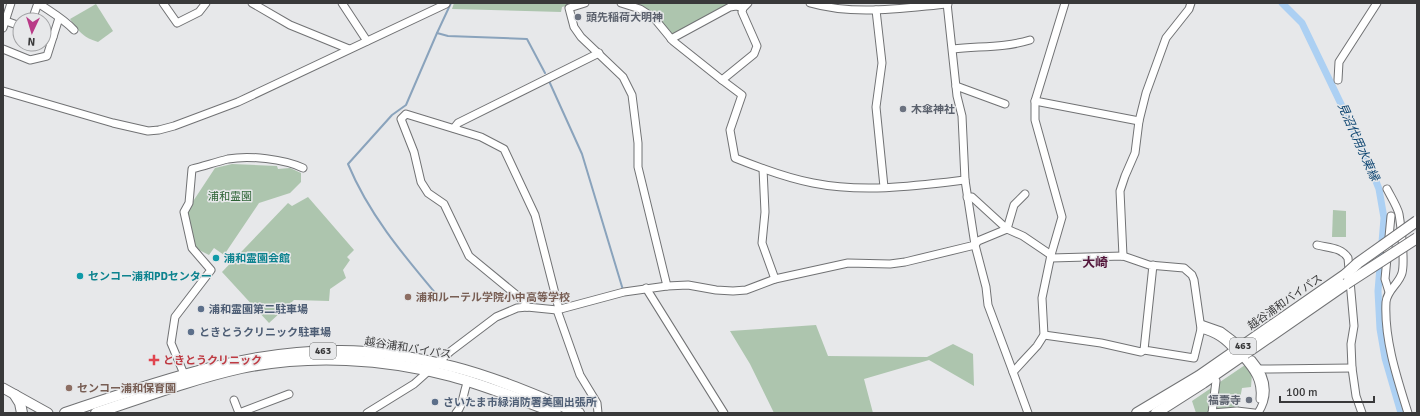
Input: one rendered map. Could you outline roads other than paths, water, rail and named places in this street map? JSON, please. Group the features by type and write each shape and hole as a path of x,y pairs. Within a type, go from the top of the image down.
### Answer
{"highway":[{"name":"463","path":"1347,278 1358,263 1417,221"},
{"name":"463","path":"1347,278 1417,238"},
{"name":"越谷浦和バイパス","path":"1156,413 1347,278"},
{"name":"越谷浦和バイパス","path":"65,413 184,374 249,359 313,352 342,351 388,355 438,364 501,382 580,413"},
{"name":"越谷浦和バイパス","path":"1137,413 1238,354"},
{"name":"越谷浦和バイパス","path":"96,413 200,378 242,368 274,363 329,360 361,361 429,371 468,381 556,413"},
{"path":"15,395 20,403 22,413"}],"main road":[{"path":"3,388 48,413"}],"street":[{"path":"4,23 11,3"},
{"path":"38,3 59,18 64,19 74,30"},
{"path":"163,3 177,23 199,12 206,3"},
{"path":"252,3 290,25 349,49"},
{"path":"342,3 367,41"},
{"path":"585,3 569,8 574,27 581,37 623,77 632,95 638,143 638,167 667,286"},
{"path":"621,3 648,13 671,39 742,95 730,130 735,158 763,169 813,183 835,186 903,188 965,180"},
{"path":"810,3 856,11 947,4 956,86 962,116 965,180 975,245 986,287 988,305 1028,413"},
{"path":"855,3 856,11"},
{"path":"1013,372 1037,346 1044,335 1042,298 1051,256 1062,217 1035,120 1035,101 1066,3"},
{"path":"1123,256 1119,203 1120,191 1124,176 1136,153 1139,121 1146,93 1166,38 1189,10 1191,3"},
{"path":"1338,80 1339,62 1378,3"},
{"path":"3,91 113,123 148,131 174,126 238,102 446,4"},
{"path":"671,39 730,7 746,6 744,18 756,46 756,50 754,54 722,80"},
{"path":"876,10 882,63 876,107 884,187"},
{"path":"3,49 30,60 47,56 59,18"},
{"path":"953,49 982,46 1002,46 1030,40"},
{"path":"454,128 458,123 599,53"},
{"path":"956,86 1005,104"},
{"path":"1035,101 1139,121"},
{"path":"527,307 525,302 469,256 444,204 428,193 421,182 414,152 401,119 406,114 481,137 504,149 535,215 558,310 580,375 597,403 598,413"},
{"path":"184,374 171,343 175,317 211,270 192,248 184,212 189,203 192,169 229,159 249,158 283,160 304,168"},
{"path":"763,169 765,212 762,243 775,279"},
{"path":"1388,189 1399,214 1403,263 1401,275 1389,292 1386,309 1389,340 1408,413"},
{"path":"367,413 414,384 451,351 506,311 527,307 558,310 646,288 667,286 688,285 733,291 746,290 775,279 848,263 890,264 905,262 975,245 978,242 1007,228 1014,205 1025,194"},
{"path":"967,197 972,197 1007,228 1023,236 1051,256 1123,256 1153,265 1184,268 1192,275 1201,327 1194,358 1144,350 1141,352 1101,343 1044,335"},
{"path":"1389,292 1385,279 1391,216"},
{"path":"1347,278 1359,257 1380,242 1389,240"},
{"path":"1316,245 1338,249 1348,258 1347,278 1354,326 1351,344 1352,368 1356,396 1362,413"},
{"path":"1144,350 1153,265"},
{"path":"646,288 724,413"},
{"path":"1201,327 1221,331 1233,340"},
{"path":"1201,327 1222,337 1254,370 1260,380 1260,402 1262,406"},
{"path":"1252,360 1261,369 1266,387 1262,406 1258,413"},
{"path":"1261,369 1352,368"},
{"path":"456,413 462,402 464,389 468,381"},
{"path":"1216,381 1212,413 1237,411 1254,413"},
{"path":"234,400 239,413 288,394"}],"waterway":[{"path":"451,3 437,33 448,36 527,39 545,73"},
{"name":"見沼代用水東縁","path":"1282,3 1302,23 1366,156 1379,189 1384,218 1378,291 1380,329 1385,358 1401,413"},
{"path":"437,33 406,105 392,115 348,164 367,202 378,219 402,253 442,301"},
{"path":"549,81 582,154 623,290"},
{"path":"117,127 150,134"}],"place":[{"name":"頭先稲荷大明神","path":"578,17"},
{"name":"木傘神社","path":"903,109"},
{"name":"浦和霊園会館","path":"216,258"},
{"name":"センコー浦和PDセンター","path":"80,276"},
{"name":"浦和ルーテル学院小中高等学校","path":"408,297"},
{"name":"浦和霊園第二駐車場","path":"201,309"},
{"name":"ときとうクリニック駐車場","path":"191,332"},
{"name":"ときとうクリニック","path":"154,360"},
{"name":"センコー浦和保育園","path":"69,388"},
{"name":"福壽寺","path":"1249,400"},
{"name":"さいたま市緑消防署美園出張所","path":"435,402"}],"district":[{"name":"大崎","path":"1095,263"}],"park label":[{"name":"浦和霊園","path":"230,196"}]}
